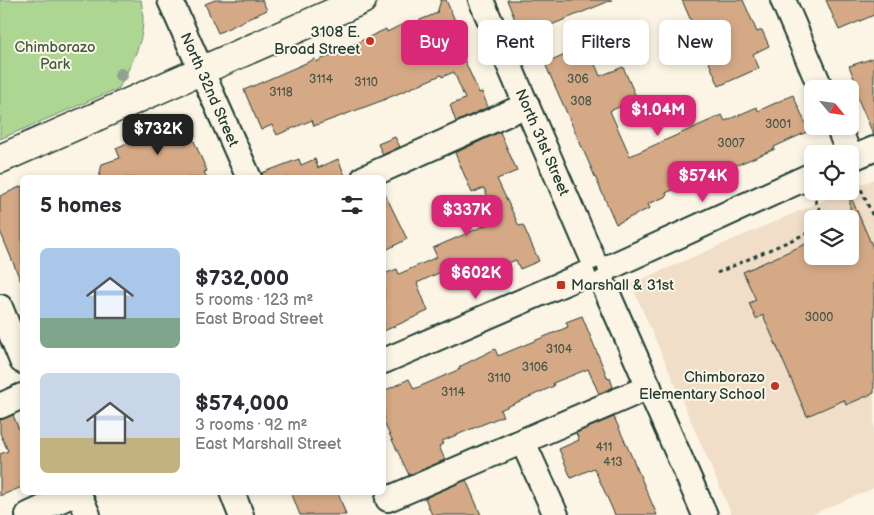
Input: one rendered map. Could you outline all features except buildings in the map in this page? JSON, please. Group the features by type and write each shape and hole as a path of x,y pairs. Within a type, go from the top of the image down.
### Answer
{"main road":[{"path":"0,159 362,0"}],"street":[{"name":"North 32nd Street","path":"170,0 248,175"},
{"name":"North 31st Street","path":"482,0 597,270 705,515"},
{"path":"787,1 818,80"},
{"path":"371,175 527,106"},
{"path":"859,153 874,149"},
{"path":"386,360 804,179"},
{"path":"0,307 14,342"},
{"path":"389,501 650,388"},
{"path":"0,406 20,397"},
{"path":"523,442 556,515"},
{"path":"28,515 73,495"},
{"path":"79,495 88,515"},
{"path":"233,495 242,515"}],"path":[{"path":"859,184 874,218"},
{"path":"815,200 820,210"},
{"path":"716,273 804,234"}],"shaded area":[{"name":"Chimborazo Elementary School","path":"874,179 874,488 811,515 732,515 631,284 824,200 859,200 859,185"}],"green space":[{"name":"Chimborazo Park","path":"0,0 141,0 143,24 139,46 119,88 0,139"}],"place":[{"name":"3108 E. Broad Street","path":"370,41"},
{"name":"Marshall & 31st","path":"561,285"},
{"name":"Chimborazo Elementary School","path":"775,386"}]}
